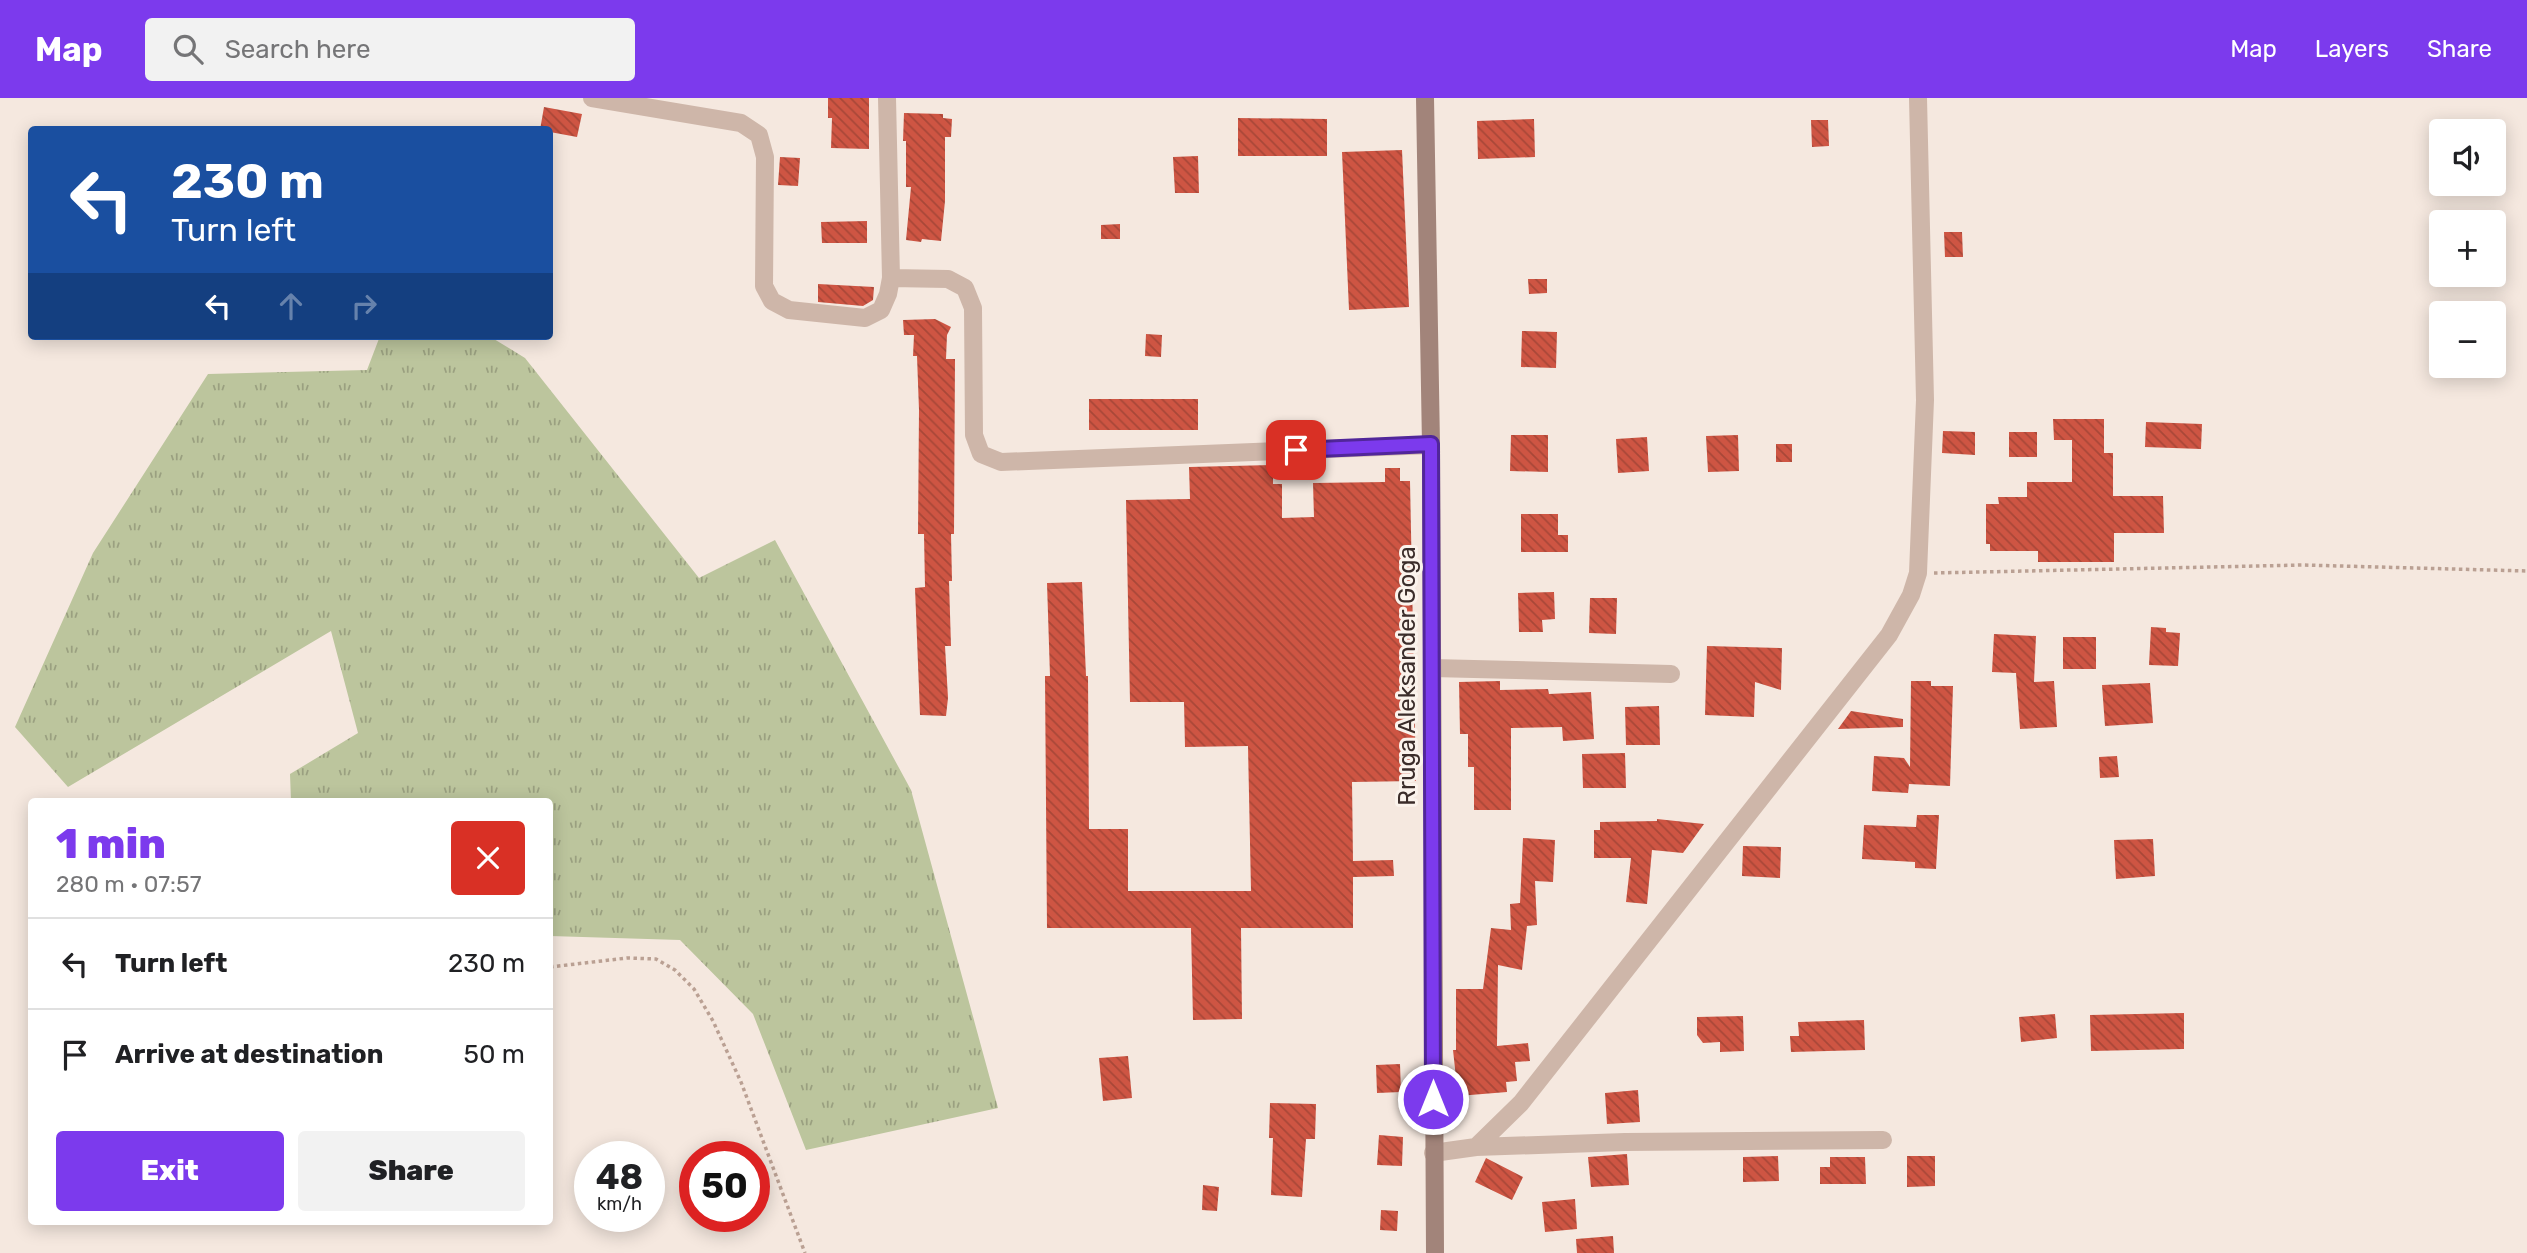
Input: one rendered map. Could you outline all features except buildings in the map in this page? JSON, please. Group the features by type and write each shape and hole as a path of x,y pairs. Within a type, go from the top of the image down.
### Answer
{"main road":[{"name":"Rruga Aleksander Goga","path":"1425,98 1431,444 1435,1253"}],"street":[{"path":"592,98 741,124 759,135 765,157 764,285 772,302 789,310 865,318 881,310 891,278 887,98"},
{"path":"1476,1147 1521,1103 1889,635 1911,595 1918,573 1925,400 1918,98"},
{"path":"891,278 948,279 965,288 973,308 974,435 981,454 1001,462 1431,444"},
{"path":"1432,668 1671,674"},
{"path":"1433,1153 1476,1147 1625,1142 1883,1140"}],"path":[{"path":"1918,573 2303,565 2527,571"},
{"path":"553,967 627,958 656,959 675,970 694,989 713,1021 741,1082 805,1253"}],"green space":[{"path":"378,340 496,340 525,358 699,578 775,540 911,790 998,1108 806,1150 753,1014 680,940 553,936 553,798 291,798 290,774 358,733 331,631 68,787 15,727 93,553 208,374 367,370"}],"route":[{"path":"1296,450 1431,444 1433,1099"}]}
